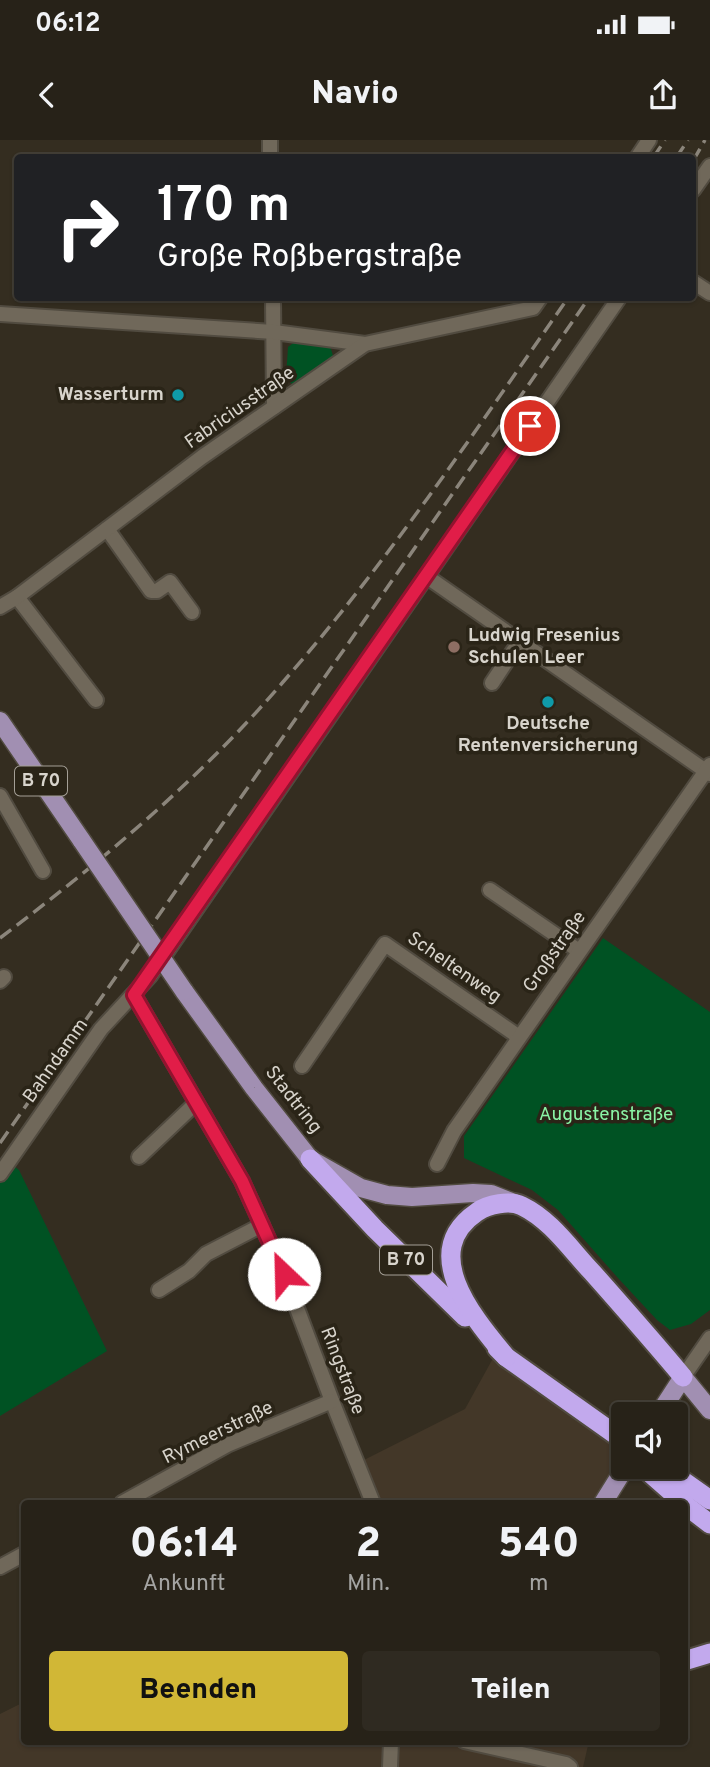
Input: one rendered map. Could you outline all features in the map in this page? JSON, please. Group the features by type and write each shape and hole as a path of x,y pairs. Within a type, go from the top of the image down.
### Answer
{"highway":[{"name":"Stadtring","path":"310,1159 375,1229 506,1357 611,1432"},
{"path":"506,1357 473,1317 458,1291 452,1264 453,1243 458,1229 484,1207 521,1205"},
{"name":"B 70","path":"521,1205 549,1226 565,1243 620,1302 682,1377"},
{"name":"B 70","path":"583,1413 611,1438"},
{"path":"659,1479 683,1497 710,1500"},
{"path":"671,1479 683,1497"},
{"path":"688,1502 710,1524"},
{"path":"688,1661 710,1653"},
{"path":"688,1663 710,1662"}],"main road":[{"name":"Stadtring","path":"0,721 184,991 254,1088 310,1159"},
{"name":"B 70","path":"310,1159 361,1188 387,1195 412,1197 473,1192 491,1194 521,1205"},
{"name":"B 70","path":"682,1377 710,1410"},
{"path":"666,1402 682,1377"},
{"path":"605,1500 618,1479"}],"street":[{"path":"696,186 710,166"},
{"path":"273,301 274,407"},
{"name":"Bahndamm","path":"0,1174 101,1029 150,976 617,301"},
{"name":"Fabriciusstraße","path":"0,607 17,597 202,457 365,344 537,303"},
{"path":"0,314 274,332 365,344"},
{"path":"107,529 151,591 157,592 170,582 192,612"},
{"path":"426,576 709,770"},
{"path":"17,597 96,700"},
{"path":"492,683 520,641"},
{"name":"Großstraße","path":"437,1164 454,1131 709,770"},
{"path":"0,796 43,871"},
{"path":"490,890 579,951"},
{"name":"Scheltenweg","path":"302,1066 384,944 519,1037"},
{"name":"Ringstraße","path":"134,995 242,1181 284,1274 372,1500"},
{"path":"139,1157 196,1103"},
{"path":"159,1290 189,1271 206,1254 262,1225"},
{"path":"682,1377 710,1338"},
{"name":"Rymeerstraße","path":"128,1500 227,1446 332,1401"},
{"path":"0,1567 21,1556"},
{"path":"390,1767 391,1745"},
{"path":"496,1745 519,1747 570,1767"}],"shaded area":[{"path":"497,1351 611,1445 611,1479 616,1479 604,1500 378,1500 362,1461 465,1409"},
{"path":"21,1704 21,1745 588,1745 583,1767 0,1767 0,1714"}],"green space":[{"path":"296,341 330,346 334,359 292,384 286,378 288,347"},
{"name":"Augustenstraße","path":"603,938 710,1012 710,1310 691,1324 670,1330 657,1320 558,1210 532,1190 464,1158 464,1136"},
{"path":"10,1163 19,1170 107,1351 0,1416 0,1177"}],"railway":[{"path":"656,154 665,140"},
{"path":"679,154 688,140"},
{"path":"696,156 705,140"},
{"path":"0,938 75,880 184,786 283,682 395,542 566,301"},
{"path":"0,1143 587,301"}],"place":[{"name":"Wasserturm","path":"178,395"},
{"name":"Ludwig Fresenius Schulen Leer","path":"454,647"},
{"name":"Deutsche Rentenversicherung","path":"548,702"}],"route":[{"path":"284,1274 242,1181 134,995 150,976 530,426"}]}
